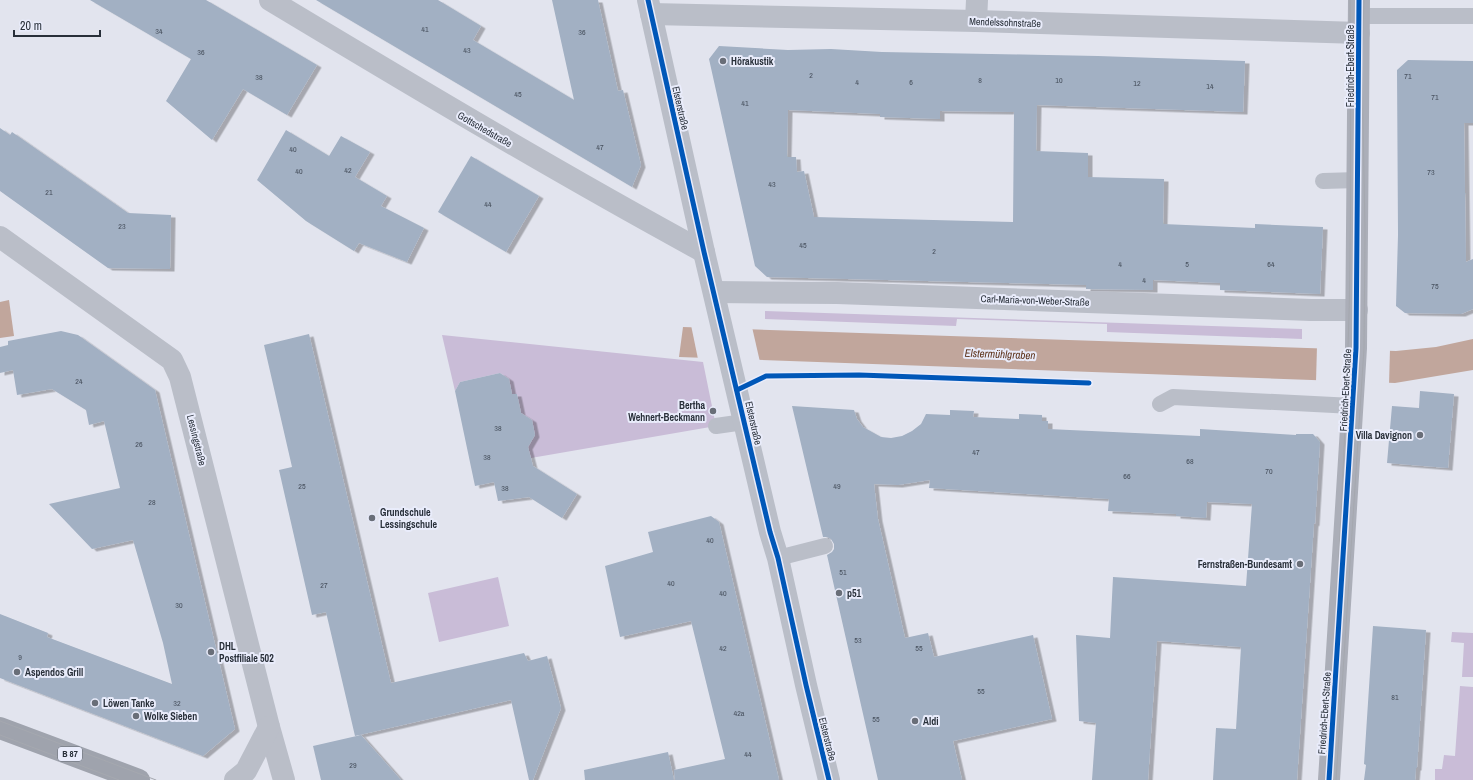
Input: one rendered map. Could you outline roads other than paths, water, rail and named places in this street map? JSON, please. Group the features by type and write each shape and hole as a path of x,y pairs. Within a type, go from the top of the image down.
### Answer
{"main road":[{"name":"Friedrich-Ebert-Straße","path":"1329,780 1356,348 1359,16"},
{"name":"B 87","path":"0,728 139,780"}],"street":[{"name":"Gottschedstraße","path":"270,0 453,110 607,199 704,252"},
{"path":"976,21 977,0"},
{"name":"Elsterstraße","path":"650,7 704,252 770,532 778,558 829,780"},
{"name":"Mendelssohnstraße","path":"650,7 976,21 1359,16"},
{"name":"Lessingstraße","path":"0,237 172,360 180,377 269,727 284,780"},
{"name":"Carl-Maria-von-Weber-Straße","path":"714,292 837,293 1311,310 1357,310"},
{"path":"235,780 246,771 269,727"}],"lane":[{"path":"1359,16 1473,16"},
{"path":"1323,180 1358,180"},
{"name":"Friedrich-Ebert-Straße","path":"1160,404 1173,396 1353,406"},
{"path":"716,426 744,422"},
{"path":"778,558 825,546"}],"water":[{"path":"9,300 14,336 0,338 0,302"},
{"name":"Elstermühlgraben","path":"683,327 1396,351 1436,347 1473,339 1473,370 1395,383 679,357"}],"tram line":[{"path":"1325,780 1344,457 1348,349 1350,218 1350,0"},
{"path":"1336,780 1364,348 1365,231 1362,63 1364,0"},
{"path":"0,721 156,780"},
{"path":"0,735 119,780"}],"place":[{"name":"Hörakustik","path":"723,61"},
{"name":"Bertha Wehnert-Beckmann","path":"713,411"},
{"name":"Villa Davignon","path":"1420,435"},
{"name":"Grundschule Lessingschule","path":"372,518"},
{"name":"Fernstraßen-Bundesamt","path":"1300,564"},
{"name":"p51","path":"839,593"},
{"name":"DHL Postfiliale 502","path":"211,652"},
{"name":"Aspendos Grill","path":"17,672"},
{"name":"Löwen Tanke","path":"95,703"},
{"name":"Wolke Sieben","path":"136,716"},
{"name":"Aldi","path":"915,721"}]}
